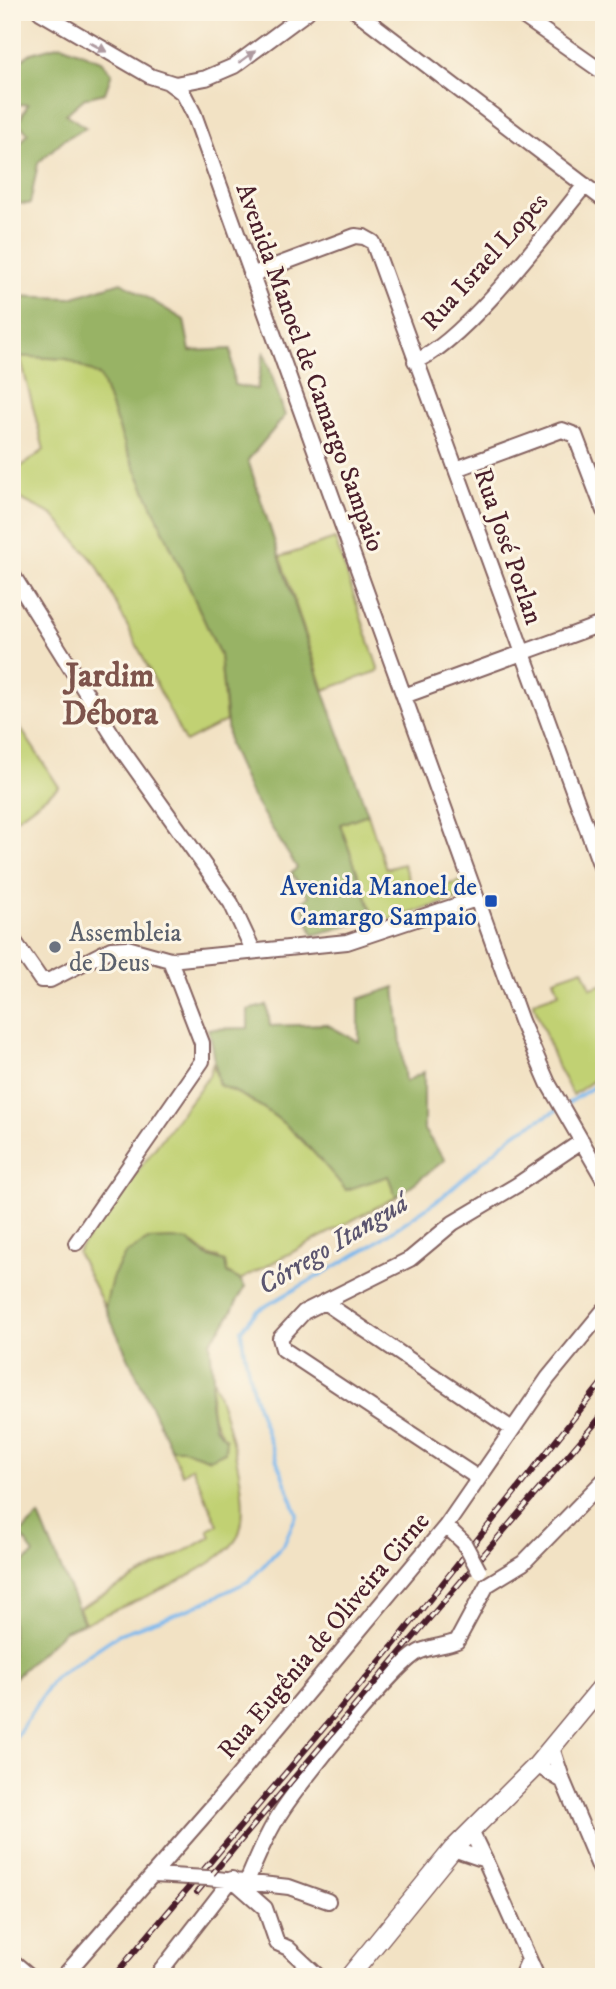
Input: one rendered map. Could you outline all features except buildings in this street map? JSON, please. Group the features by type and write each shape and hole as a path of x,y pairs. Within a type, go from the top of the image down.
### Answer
{"street":[{"name":"Avenida Manoel de Camargo Sampaio","path":"40,12 150,76 168,82 183,93 194,114 521,1021 555,1095 604,1180"},
{"path":"190,82 234,66 307,12"},
{"path":"357,12 604,200"},
{"path":"517,12 604,73"},
{"name":"Avenida Manoel de Camargo Sampaio","path":"168,82 190,82 194,114"},
{"name":"Rua Israel Lopes","path":"415,361 432,355 478,311 584,185"},
{"name":"Rua José Porlan","path":"251,275 355,236 373,242 521,654 604,875"},
{"path":"456,469 562,430 570,431 576,435 604,511"},
{"path":"12,574 120,747 224,892 254,950"},
{"path":"404,696 604,623"},
{"path":"12,938 41,980 50,980 111,950 127,948 170,960 347,942 476,899"},
{"path":"76,1242 202,1061 202,1043 170,960"},
{"path":"478,1478 283,1349 280,1338 304,1312 410,1259 453,1223 517,1185 582,1141"},
{"path":"324,1302 512,1429"},
{"name":"Rua Eugênia de Oliveira Cirne","path":"64,1977 154,1875 446,1526 548,1378 604,1310"},
{"path":"156,1977 240,1880 282,1810 308,1775 398,1669 420,1651 438,1649 457,1641 487,1585 523,1563 604,1480"},
{"path":"446,1526 464,1543 487,1585"},
{"path":"359,1974 453,1849 537,1765 604,1684"},
{"path":"552,1748 604,1878"},
{"path":"537,1765 563,1781"},
{"path":"471,1831 537,1977"},
{"path":"453,1849 485,1860"},
{"path":"154,1875 240,1880 289,1888 328,1901"},
{"path":"240,1880 265,1908 277,1943 288,1948 319,1977"},
{"path":"521,1977 529,1959"},
{"path":"12,1961 31,1977"}],"green space":[{"path":"61,45 101,61 112,73 105,93 85,98 66,114 86,128 63,140 38,163 30,204 12,203 12,147 16,149 28,133 18,123 28,104 12,105 12,67 31,53"},
{"path":"121,282 184,320 190,351 231,349 234,385 257,389 264,351 285,416 248,460 318,676 368,814 340,824 374,919 313,935 302,902 309,896 291,873 297,868 251,795 229,745 220,655 126,448 100,376 67,359 12,356 12,296 71,298"},
{"path":"20,356 67,359 100,375 126,448 220,655 226,721 185,742 97,565 53,515 12,495 12,473 44,450"},
{"path":"335,539 379,671 324,690 280,557"},
{"path":"12,715 59,787 13,821 12,820"},
{"path":"368,814 386,869 403,864 415,895 464,880 469,895 376,924 340,824"},
{"path":"583,969 591,988 604,984 604,1073 573,1095 558,1068 533,1002 559,993 554,979"},
{"path":"395,987 405,1082 424,1072 424,1130 445,1160 396,1197 388,1176 346,1190 290,1128 258,1104 219,1085 208,1029 248,1028 248,1010 267,1005 270,1026 326,1024 359,1042 359,999"},
{"path":"213,1063 219,1085 258,1104 290,1128 346,1190 388,1175 396,1197 240,1280 227,1273 218,1258 209,1256 188,1241 153,1242 141,1246 131,1251 117,1269 105,1308 77,1252 209,1076"},
{"path":"148,1240 189,1241 207,1256 225,1262 227,1273 240,1280 245,1287 226,1321 210,1342 213,1377 210,1403 214,1427 226,1439 225,1452 210,1459 183,1449 171,1449 105,1308 112,1278 125,1254"},
{"path":"213,1377 241,1481 242,1523 237,1538 211,1563 190,1575 85,1623 79,1608 211,1537 208,1530 218,1525 192,1467 182,1474 171,1449 183,1449 210,1459 226,1439 213,1418"},
{"path":"39,1516 84,1623 64,1631 12,1680 12,1562 18,1567 34,1554 20,1534"}],"waterway":[{"name":"Córrego Itanguá","path":"564,1106 604,1080"},
{"name":"Córrego Itanguá","path":"12,1743 54,1678 119,1634 192,1608 249,1581 284,1544 297,1514 256,1402 241,1330 257,1311 369,1247 442,1197 514,1134 557,1110"}],"railway":[{"path":"113,1977 392,1647 604,1380"},
{"path":"197,1892 604,1413"}],"place":[{"name":"Avenida Manoel de Camargo Sampaio","path":"491,901"},
{"name":"Assembleia de Deus","path":"55,947"}],"district":[{"name":"Jardim Débora","path":"110,693"}]}
